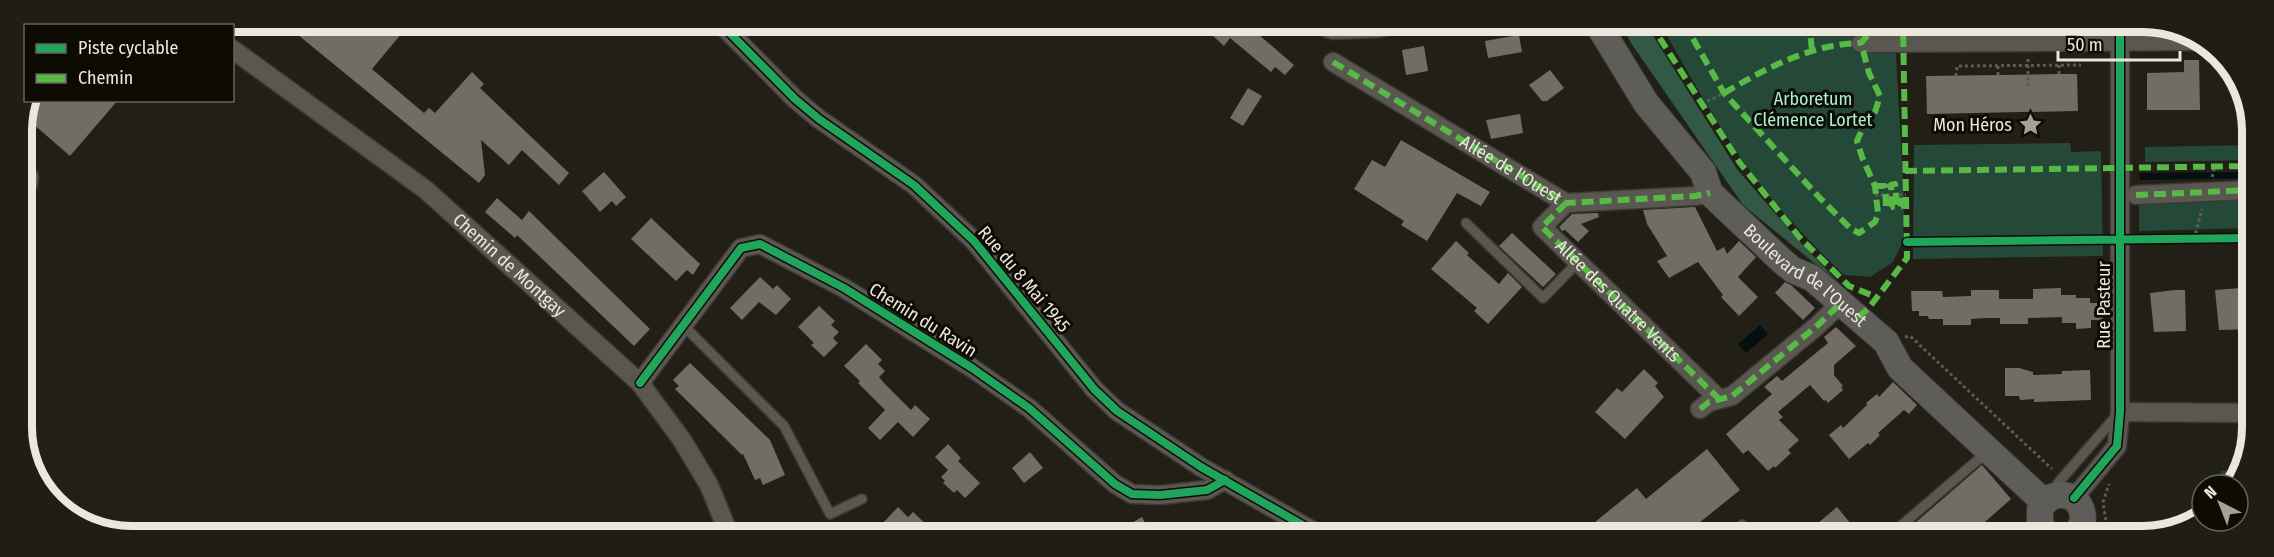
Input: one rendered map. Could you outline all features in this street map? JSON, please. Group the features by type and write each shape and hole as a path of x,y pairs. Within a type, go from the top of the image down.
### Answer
{"street":[{"name":"Rue du 8 Mai 1945","path":"729,32 795,99 819,119 914,185 974,241 1094,389 1117,411 1165,444 1303,525"},
{"name":"Boulevard de l'Ouest","path":"1603,32 1646,103 1703,172 1710,193 1793,270 1812,278 1842,302 1886,342 1900,368 1989,450 2069,516"},
{"name":"Rue Pasteur","path":"2069,516 2117,446 2120,412 2120,32"},
{"path":"1861,42 2185,41"},
{"name":"Chemin de Montgay","path":"234,50 426,190 640,383 665,415 709,485 726,526"},
{"name":"Allée de l'Ouest","path":"1333,62 1566,203 1695,196 1710,193"},
{"path":"2136,195 2242,190"},
{"name":"Allée des Quatre Vents","path":"1566,203 1542,227 1718,398"},
{"name":"Chemin du Ravin","path":"640,383 741,248 760,244 844,288 915,330 1029,408 1115,484 1132,494 1160,495 1207,490 1225,480"},
{"path":"1701,409 1718,398 1732,396 1818,325 1842,302"},
{"path":"2120,412 2242,412"},
{"path":"2041,525 2038,517 2069,516"}],"lane":[{"path":"1986,32 1986,42"},
{"path":"1466,223 1543,298 1578,262"},
{"path":"683,325 784,426 830,514 862,499"},
{"path":"1902,525 1989,450"}],"path":[{"path":"2028,42 2028,86"},
{"path":"2059,65 2059,74"},
{"path":"1956,76 1957,66 2081,65"},
{"path":"1998,66 1998,75"},
{"path":"1702,104 1724,93"},
{"path":"1875,195 1906,195"},
{"path":"2069,516 2105,516 2112,525"}],"green space":[{"path":"1625,32 1651,32 1737,169 1799,241 1840,284 1743,205"},
{"name":"Arboretum Clémence Lortet","path":"1665,32 1895,32 1904,199 1903,241 1893,262 1870,277 1844,275 1790,221 1754,177 1700,93"},
{"path":"2070,143 2071,152 2101,151 2103,256 1913,259 1914,145"},
{"path":"2242,145 2242,160 2145,162 2145,147"},
{"path":"2242,197 2242,228 2139,231 2139,199"}],"shaded area":[{"path":"2242,172 2242,178 2140,180 2139,173"},
{"path":"1760,325 1768,334 1746,353 1738,344"}],"building":[{"path":"294,32 403,32 372,69 424,113 429,108 435,113 472,72 484,84 480,88 569,173 559,185 522,150 509,165 481,140 485,175 479,183"},
{"path":"1209,32 1256,32 1294,65 1285,75 1275,67 1271,72 1230,38 1224,46"},
{"path":"1519,35 1522,52 1488,58 1485,41"},
{"path":"1424,46 1428,71 1406,75 1402,50"},
{"path":"2184,60 2199,60 2200,110 2147,110 2147,73 2184,72"},
{"path":"1550,70 1564,88 1547,101 1542,101 1529,85"},
{"path":"2077,74 2078,111 1927,114 1926,76"},
{"path":"1248,88 1262,96 1243,126 1230,118"},
{"path":"36,102 116,102 70,156 32,123"},
{"path":"1520,114 1523,133 1491,139 1486,120"},
{"path":"1401,140 1490,192 1481,206 1457,193 1427,241 1401,225 1404,221 1354,189 1372,160 1385,167"},
{"path":"604,172 626,197 616,206 612,201 600,212 582,191"},
{"path":"497,198 522,220 529,211 650,329 634,346 517,235 515,238 485,212"},
{"path":"1695,207 1717,251 1724,247 1727,254 1739,241 1756,257 1738,277 1758,297 1739,316 1721,297 1723,295 1698,262 1669,278 1657,261 1667,256 1647,224 1643,210"},
{"path":"1598,213 1599,217 1581,224 1589,231 1578,242 1559,227 1572,214"},
{"path":"651,218 700,264 693,275 687,270 676,281 631,239"},
{"path":"1512,233 1556,274 1543,287 1499,246"},
{"path":"1456,241 1469,253 1467,255 1499,284 1508,273 1522,287 1488,324 1474,311 1477,308 1431,269"},
{"path":"760,277 773,289 777,285 791,299 776,315 759,302 742,320 730,308"},
{"path":"1785,282 1815,308 1803,320 1775,293"},
{"path":"2061,288 2061,295 2076,295 2076,298 2090,298 2090,303 2103,303 2103,320 2091,320 2091,328 2076,329 2076,323 2062,323 2062,317 2028,318 2028,324 2000,324 2000,318 1985,318 1971,319 1971,325 1943,325 1943,319 1929,319 1928,316 1919,316 1919,311 1912,311 1911,291 1942,291 1943,297 1971,296 1971,290 1999,290 1999,299 2033,299 2033,289"},
{"path":"2242,288 2242,329 2219,330 2215,290"},
{"path":"2185,290 2186,331 2154,332 2150,293"},
{"path":"819,306 835,321 831,325 839,332 833,338 838,343 824,357 811,345 814,343 798,327"},
{"path":"1836,327 1856,346 1834,365 1834,375 1843,386 1841,387 1843,390 1828,403 1810,385 1778,412 1783,417 1779,420 1799,440 1788,450 1791,453 1775,468 1774,466 1768,471 1748,450 1743,454 1726,434 1772,394 1764,387 1777,376 1782,381 1828,343 1824,337"},
{"path":"866,344 882,360 878,364 885,371 879,377 884,383 911,410 915,405 930,419 913,437 898,422 880,440 868,428 885,410 844,366"},
{"path":"690,363 770,440 785,475 763,485 760,478 755,480 743,454 675,389 679,386 673,380"},
{"path":"2005,368 2019,368 2033,372 2033,375 2090,370 2091,400 2034,402 2034,399 2020,400 2019,396 2005,396"},
{"path":"1644,369 1658,383 1655,386 1664,397 1625,439 1595,412 1617,388 1622,392"},
{"path":"1893,382 1917,405 1909,414 1904,410 1878,433 1880,435 1870,445 1868,443 1849,459 1829,435 1841,425 1843,428 1867,405 1866,403 1877,394 1879,397"},
{"path":"948,444 961,458 958,461 980,483 965,498 957,490 954,493 943,483 945,481 941,477 948,470 935,457"},
{"path":"1707,449 1740,490 1696,525 1591,525 1637,488 1646,499"},
{"path":"1030,452 1043,468 1024,483 1012,468"},
{"path":"1982,465 2011,499 1981,525 1913,525"},
{"path":"898,507 908,517 913,512 928,526 883,526 882,524"},
{"path":"1837,507 1852,525 1816,525"},
{"path":"1142,517 1146,525 1127,526"}],"marked path":[{"path":"1656,32 1740,163 1800,238 1849,286 1876,297"},
{"path":"1689,32 1724,93 1818,196 1851,229 1859,233 1875,222 1878,214 1875,186 1857,141 1864,125 1875,112 1880,96 1869,73 1861,43 1870,32"},
{"path":"1810,32 1812,50"},
{"path":"1858,317 1868,309 1907,258 1903,32"},
{"path":"1724,93 1789,59 1824,48 1861,43"},
{"path":"1333,62 1566,203 1695,196 1710,193"},
{"path":"1905,171 2242,166"},
{"path":"1875,186 1885,186 1886,207 1892,207 1891,185 1895,184 1897,207 1901,206 1900,201 1906,200"},
{"path":"2136,195 2242,190"},
{"path":"1566,203 1542,227 1718,398"},
{"path":"1700,409 1709,402 1732,396 1818,325 1842,302"}],"cycle path":[{"path":"729,32 795,99 819,119 914,185 974,241 1094,389 1117,411 1201,467 1303,525"},
{"path":"2074,498 2117,446 2120,412 2120,32"},
{"path":"1907,242 2242,238"},
{"path":"640,383 741,248 760,244 844,288 972,368 1029,408 1115,484 1132,494 1160,495 1207,490 1225,480"}],"place":[{"name":"Mon Héros","path":"2030,125"}]}
